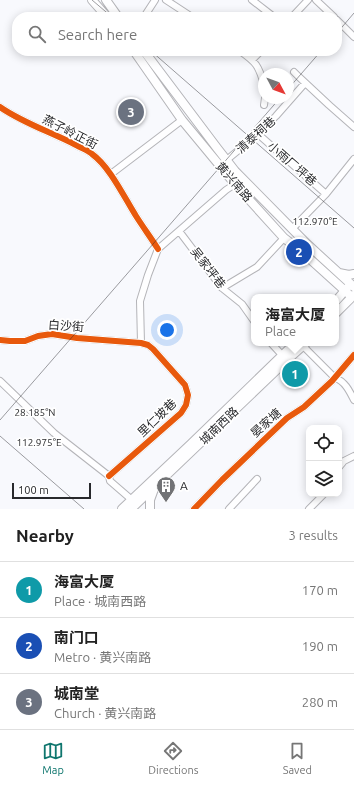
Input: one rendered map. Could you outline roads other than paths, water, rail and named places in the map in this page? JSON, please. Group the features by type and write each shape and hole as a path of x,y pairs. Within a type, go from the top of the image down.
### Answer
{"main road":[{"path":"88,0 100,9"},
{"path":"92,0 103,12"},
{"path":"107,2 114,12"},
{"name":"黄兴南路","path":"137,56 182,120 223,163 235,170 307,244 338,272 353,283"},
{"name":"黄兴南路","path":"148,56 223,163 235,184 284,238 300,250 344,291 353,296"},
{"path":"338,272 345,275 354,274"},
{"path":"331,278 335,286 336,294"},
{"path":"339,297 353,283"},
{"path":"339,310 353,296"},
{"name":"城南西路","path":"131,505 292,346"},
{"name":"城南西路","path":"131,505 156,486 287,360 304,346"},
{"path":"150,509 150,500 156,486"},
{"path":"131,505 144,509"}],"street":[{"path":"147,12 155,0"},
{"path":"166,0 184,12"},
{"path":"252,0 268,12"},
{"path":"297,12 308,0"},
{"path":"316,0 329,12"},
{"path":"342,25 354,37"},
{"path":"247,56 258,68"},
{"path":"252,60 256,56"},
{"path":"294,72 354,127"},
{"name":"清泰祠巷","path":"223,163 258,134 305,83"},
{"name":"燕子岭正街","path":"0,107 9,113 92,154 100,161 111,174 158,249"},
{"path":"111,174 182,120"},
{"name":"小雨厂坪巷","path":"258,134 326,194"},
{"path":"293,228 326,194 354,159"},
{"path":"141,344 140,301 158,249 222,193 235,184"},
{"name":"吴家坪巷","path":"179,231 222,288 242,304 251,317"},
{"path":"222,288 257,267 284,238"},
{"name":"白沙街","path":"0,340 25,341 38,336 52,334 131,343"},
{"name":"里仁坡巷","path":"109,476 181,413 186,405 188,395 185,385 153,349 148,345 131,343"},
{"path":"274,346 282,355"},
{"path":"306,346 336,378 340,379 354,400"},
{"name":"晏家塘","path":"194,509 287,418 304,407 336,378 354,355"},
{"path":"0,381 54,433 109,476 110,481 131,505"},
{"path":"342,464 354,456"},
{"path":"228,509 257,479"},
{"path":"309,509 321,497"}],"place":[{"name":"城南堂","path":"131,112"},
{"name":"南门口","path":"299,252"},
{"name":"海富大厦","path":"295,374"},
{"name":"A","path":"166,503"}]}
